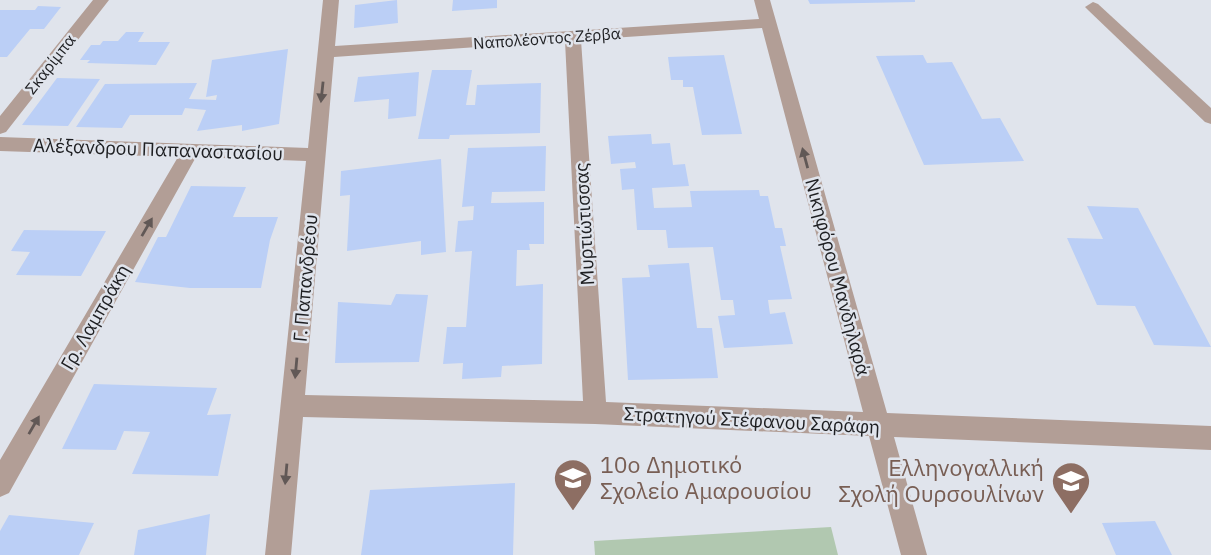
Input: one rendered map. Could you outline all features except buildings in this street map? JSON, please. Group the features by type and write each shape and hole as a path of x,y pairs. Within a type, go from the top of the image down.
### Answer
{"street":[{"name":"Σκαρίμπα","path":"0,128 101,0"},
{"name":"Γ. Παπανδρέου","path":"278,555 331,0"},
{"name":"Νικηφόρου Μανδηλαρά","path":"762,0 914,555"},
{"path":"1093,6 1211,118"},
{"name":"Ναπολέοντος Ζέρβα","path":"326,52 768,23"},
{"name":"Μυρτιώτισσας","path":"573,36 594,413"},
{"name":"Αλέξανδρου Παπαναστασίου","path":"0,144 316,155"},
{"name":"Γρ. Λαμπράκη","path":"0,484 191,150"},
{"name":"Στρατηγού Στέφανου Σαράφη","path":"292,406 594,413 1211,438"}],"green space":[{"path":"831,527 838,555 595,555 594,541"}],"place":[{"name":"10ο Δημοτικό Σχολείο Αμαρουσίου","path":"573,512"},
{"name":"Ελληνογαλλική Σχολή Ουρσουλίνων","path":"1071,515"}]}
